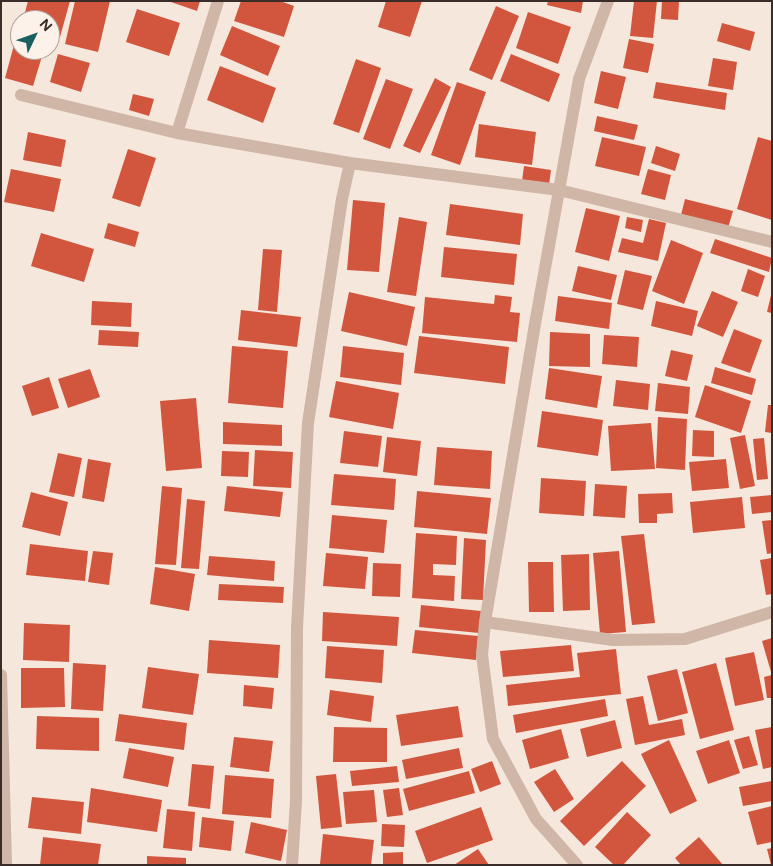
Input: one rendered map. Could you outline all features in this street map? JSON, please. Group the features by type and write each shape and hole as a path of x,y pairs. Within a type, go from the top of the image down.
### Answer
{"street":[{"path":"177,133 218,1"},
{"path":"577,865 536,819 493,739 482,655 485,622 535,324 580,79 608,1"},
{"path":"21,95 177,133 350,163 559,190 772,242"},
{"path":"292,865 296,801 297,628 308,423 342,199 350,163"},
{"path":"485,622 613,640 685,639 772,612"},
{"path":"1,675 6,865"}],"building":[{"path":"28,1 70,1 60,37 60,10 26,10"},
{"path":"75,1 110,1 98,52 65,44"},
{"path":"168,1 200,1 197,11"},
{"path":"241,1 280,1 294,6 284,37 234,21"},
{"path":"386,1 422,1 410,37 378,27"},
{"path":"548,1 583,1 581,13 547,5"},
{"path":"634,1 657,1 653,38 630,36"},
{"path":"662,1 679,1 678,20 661,19"},
{"path":"496,6 519,16 492,80 469,70"},
{"path":"137,9 180,23 169,56 126,42"},
{"path":"528,12 571,27 558,64 516,48"},
{"path":"722,23 755,32 750,51 717,41"},
{"path":"232,26 280,46 268,76 220,55"},
{"path":"629,39 654,44 648,73 623,68"},
{"path":"511,54 560,74 549,102 500,81"},
{"path":"60,55 90,63 81,92 50,82 56,60 60,60"},
{"path":"713,58 737,62 733,90 708,86"},
{"path":"356,59 381,68 359,133 333,124"},
{"path":"10,60 41,60 33,86 5,78"},
{"path":"220,66 276,88 263,123 207,100"},
{"path":"601,71 626,77 618,109 594,103"},
{"path":"435,78 451,87 420,153 403,146"},
{"path":"386,79 413,89 390,149 363,139"},
{"path":"457,82 486,92 460,165 431,155"},
{"path":"656,82 727,93 725,110 653,98"},
{"path":"133,94 154,99 149,116 129,110"},
{"path":"597,116 638,125 634,140 594,131"},
{"path":"479,124 536,132 532,165 475,157"},
{"path":"28,132 66,140 61,167 23,160"},
{"path":"602,137 646,147 639,176 595,166"},
{"path":"758,137 772,141 772,220 737,209"},
{"path":"656,146 680,154 675,171 651,163"},
{"path":"128,149 156,158 140,207 112,198"},
{"path":"524,166 551,170 549,185 522,181"},
{"path":"11,169 61,179 54,212 4,202"},
{"path":"648,169 671,175 665,200 641,194"},
{"path":"685,199 733,211 728,228 681,215"},
{"path":"353,200 385,203 379,272 347,270"},
{"path":"450,204 523,214 520,245 446,235"},
{"path":"586,208 620,216 609,261 575,252"},
{"path":"399,217 427,222 416,296 387,292"},
{"path":"627,217 643,220 641,232 625,228"},
{"path":"649,219 666,223 658,261 618,252 622,238 643,243"},
{"path":"108,223 139,232 135,247 104,238"},
{"path":"41,233 94,249 84,282 31,266"},
{"path":"715,239 772,258 769,272 710,253"},
{"path":"671,240 703,253 684,304 652,291"},
{"path":"444,247 517,254 514,285 441,277"},
{"path":"263,249 282,250 277,312 258,310"},
{"path":"578,266 617,275 611,300 572,291"},
{"path":"748,269 765,276 758,297 741,291"},
{"path":"625,270 652,276 643,310 617,304"},
{"path":"712,291 738,302 723,337 697,326"},
{"path":"349,292 415,307 407,346 341,331"},
{"path":"495,295 512,297 510,312 520,313 517,342 422,333 425,297 494,304"},
{"path":"772,295 772,313 767,312"},
{"path":"558,296 612,303 609,329 555,321"},
{"path":"92,301 132,303 131,327 91,325"},
{"path":"656,301 698,311 692,336 651,326"},
{"path":"241,310 301,317 297,347 238,340"},
{"path":"734,329 762,340 750,373 721,363"},
{"path":"99,330 139,332 138,347 98,345"},
{"path":"550,332 590,334 590,367 549,366"},
{"path":"604,335 639,337 637,367 602,364"},
{"path":"419,336 509,347 505,384 414,373"},
{"path":"232,346 288,351 283,408 228,403"},
{"path":"343,346 404,353 401,385 340,377"},
{"path":"671,350 693,355 687,381 665,376"},
{"path":"715,367 756,379 752,395 711,383"},
{"path":"549,368 602,376 597,408 545,399"},
{"path":"90,369 100,397 68,408 58,379"},
{"path":"49,377 59,408 32,416 22,386"},
{"path":"616,380 650,384 648,410 613,406"},
{"path":"336,381 399,393 393,429 329,417"},
{"path":"658,383 690,387 688,414 655,411"},
{"path":"705,385 751,401 741,433 695,417"},
{"path":"196,398 202,468 166,471 160,401"},
{"path":"768,405 772,405 772,433 765,432"},
{"path":"542,411 603,420 598,456 537,447"},
{"path":"658,417 687,419 685,470 656,468"},
{"path":"223,422 282,425 282,446 223,444"},
{"path":"651,423 655,469 611,471 608,426"},
{"path":"693,430 714,431 714,457 692,456"},
{"path":"344,431 382,436 378,467 340,463"},
{"path":"745,435 755,486 740,489 730,438"},
{"path":"387,437 421,441 417,476 383,472"},
{"path":"764,438 768,479 757,480 753,439"},
{"path":"437,447 492,451 490,489 434,485"},
{"path":"255,450 293,452 291,488 253,486"},
{"path":"222,451 249,452 248,477 221,476"},
{"path":"58,453 82,458 74,497 49,492"},
{"path":"88,459 111,463 104,502 82,498"},
{"path":"726,459 729,488 692,491 689,462"},
{"path":"334,474 396,479 394,510 331,505"},
{"path":"541,478 586,481 584,516 539,513"},
{"path":"595,484 627,486 625,518 593,516"},
{"path":"162,486 182,488 176,565 155,564"},
{"path":"227,486 283,492 280,517 224,511"},
{"path":"417,491 491,498 487,534 414,527"},
{"path":"31,492 68,502 60,536 22,527"},
{"path":"672,493 673,513 657,514 657,523 639,523 638,494"},
{"path":"772,495 772,512 752,514 750,497"},
{"path":"742,497 745,528 693,533 690,502"},
{"path":"187,499 205,501 199,569 181,568"},
{"path":"332,515 387,520 384,553 329,548"},
{"path":"772,520 772,553 767,554 762,521"},
{"path":"416,533 457,536 456,565 433,564 433,575 455,576 454,601 412,598"},
{"path":"644,534 655,623 632,625 621,536"},
{"path":"464,538 486,540 483,600 461,599"},
{"path":"30,544 88,551 85,581 26,575"},
{"path":"93,551 113,553 109,585 88,582"},
{"path":"619,551 626,632 600,634 593,553"},
{"path":"326,553 368,557 365,589 323,586"},
{"path":"589,554 590,610 563,611 561,555"},
{"path":"209,556 275,561 274,581 207,575"},
{"path":"772,558 772,594 766,595 760,560"},
{"path":"528,562 553,562 554,612 529,612"},
{"path":"373,563 401,564 400,597 372,596"},
{"path":"155,567 195,574 189,611 150,604"},
{"path":"219,584 284,587 283,603 218,600"},
{"path":"421,605 481,611 479,633 419,627"},
{"path":"323,612 399,617 397,646 322,641"},
{"path":"24,623 70,625 69,662 23,660"},
{"path":"415,630 478,636 476,660 412,653"},
{"path":"772,638 772,671 771,672 762,641"},
{"path":"209,640 280,645 278,678 207,673"},
{"path":"571,645 574,671 503,677 500,651"},
{"path":"327,646 384,650 382,683 325,678"},
{"path":"616,649 621,694 508,706 506,685 580,677 577,653"},
{"path":"754,652 764,700 735,706 725,658"},
{"path":"73,663 106,665 103,711 71,709"},
{"path":"716,663 734,730 700,739 682,672"},
{"path":"148,667 199,674 193,715 142,708"},
{"path":"21,668 64,668 65,707 21,708"},
{"path":"677,669 688,713 658,721 647,676"},
{"path":"772,675 772,698 767,698 764,677"},
{"path":"244,685 274,688 272,709 243,706"},
{"path":"330,690 374,696 371,722 327,715"},
{"path":"643,696 649,725 682,719 685,735 635,745 626,699"},
{"path":"605,699 608,716 516,733 513,715"},
{"path":"458,706 463,737 401,746 396,715"},
{"path":"119,714 187,723 184,750 115,741"},
{"path":"37,716 99,718 99,751 36,749"},
{"path":"615,720 622,748 587,757 580,729"},
{"path":"334,727 387,728 387,762 333,762"},
{"path":"772,727 772,767 763,769 755,730"},
{"path":"561,729 569,758 530,769 522,740"},
{"path":"749,736 758,765 743,769 734,740"},
{"path":"234,737 273,741 269,772 230,767"},
{"path":"669,740 697,801 670,814 641,754"},
{"path":"729,740 740,773 708,784 696,751"},
{"path":"129,748 174,757 168,787 123,778"},
{"path":"459,748 463,768 406,779 402,760"},
{"path":"492,761 501,784 480,792 471,769"},
{"path":"622,761 646,786 584,846 560,821"},
{"path":"192,764 214,766 210,809 188,806"},
{"path":"397,766 399,782 352,786 350,771"},
{"path":"555,769 574,799 554,812 534,782"},
{"path":"469,771 475,793 409,811 403,789"},
{"path":"336,774 342,827 321,829 316,776"},
{"path":"225,775 274,779 271,818 222,814"},
{"path":"772,781 772,801 743,806 739,787"},
{"path":"91,788 162,800 157,832 87,822"},
{"path":"399,788 403,815 387,817 383,790"},
{"path":"374,790 377,822 346,824 343,792"},
{"path":"32,797 84,802 81,834 28,828"},
{"path":"772,806 772,842 757,845 748,812"},
{"path":"481,807 493,840 427,863 415,831"},
{"path":"167,809 195,812 192,851 163,848"},
{"path":"627,812 651,835 623,865 614,865 595,847"},
{"path":"202,817 234,821 231,851 199,847"},
{"path":"251,822 287,830 281,861 245,853"},
{"path":"382,824 405,825 404,847 381,846"},
{"path":"323,834 374,840 371,865 320,864"},
{"path":"43,837 101,844 98,865 40,865"},
{"path":"699,837 723,865 681,865 675,858"},
{"path":"772,848 772,865 771,865 767,849"},
{"path":"478,849 489,865 454,865"},
{"path":"403,852 403,865 383,865 383,853"},
{"path":"147,856 186,858 186,865 147,865"}]}
